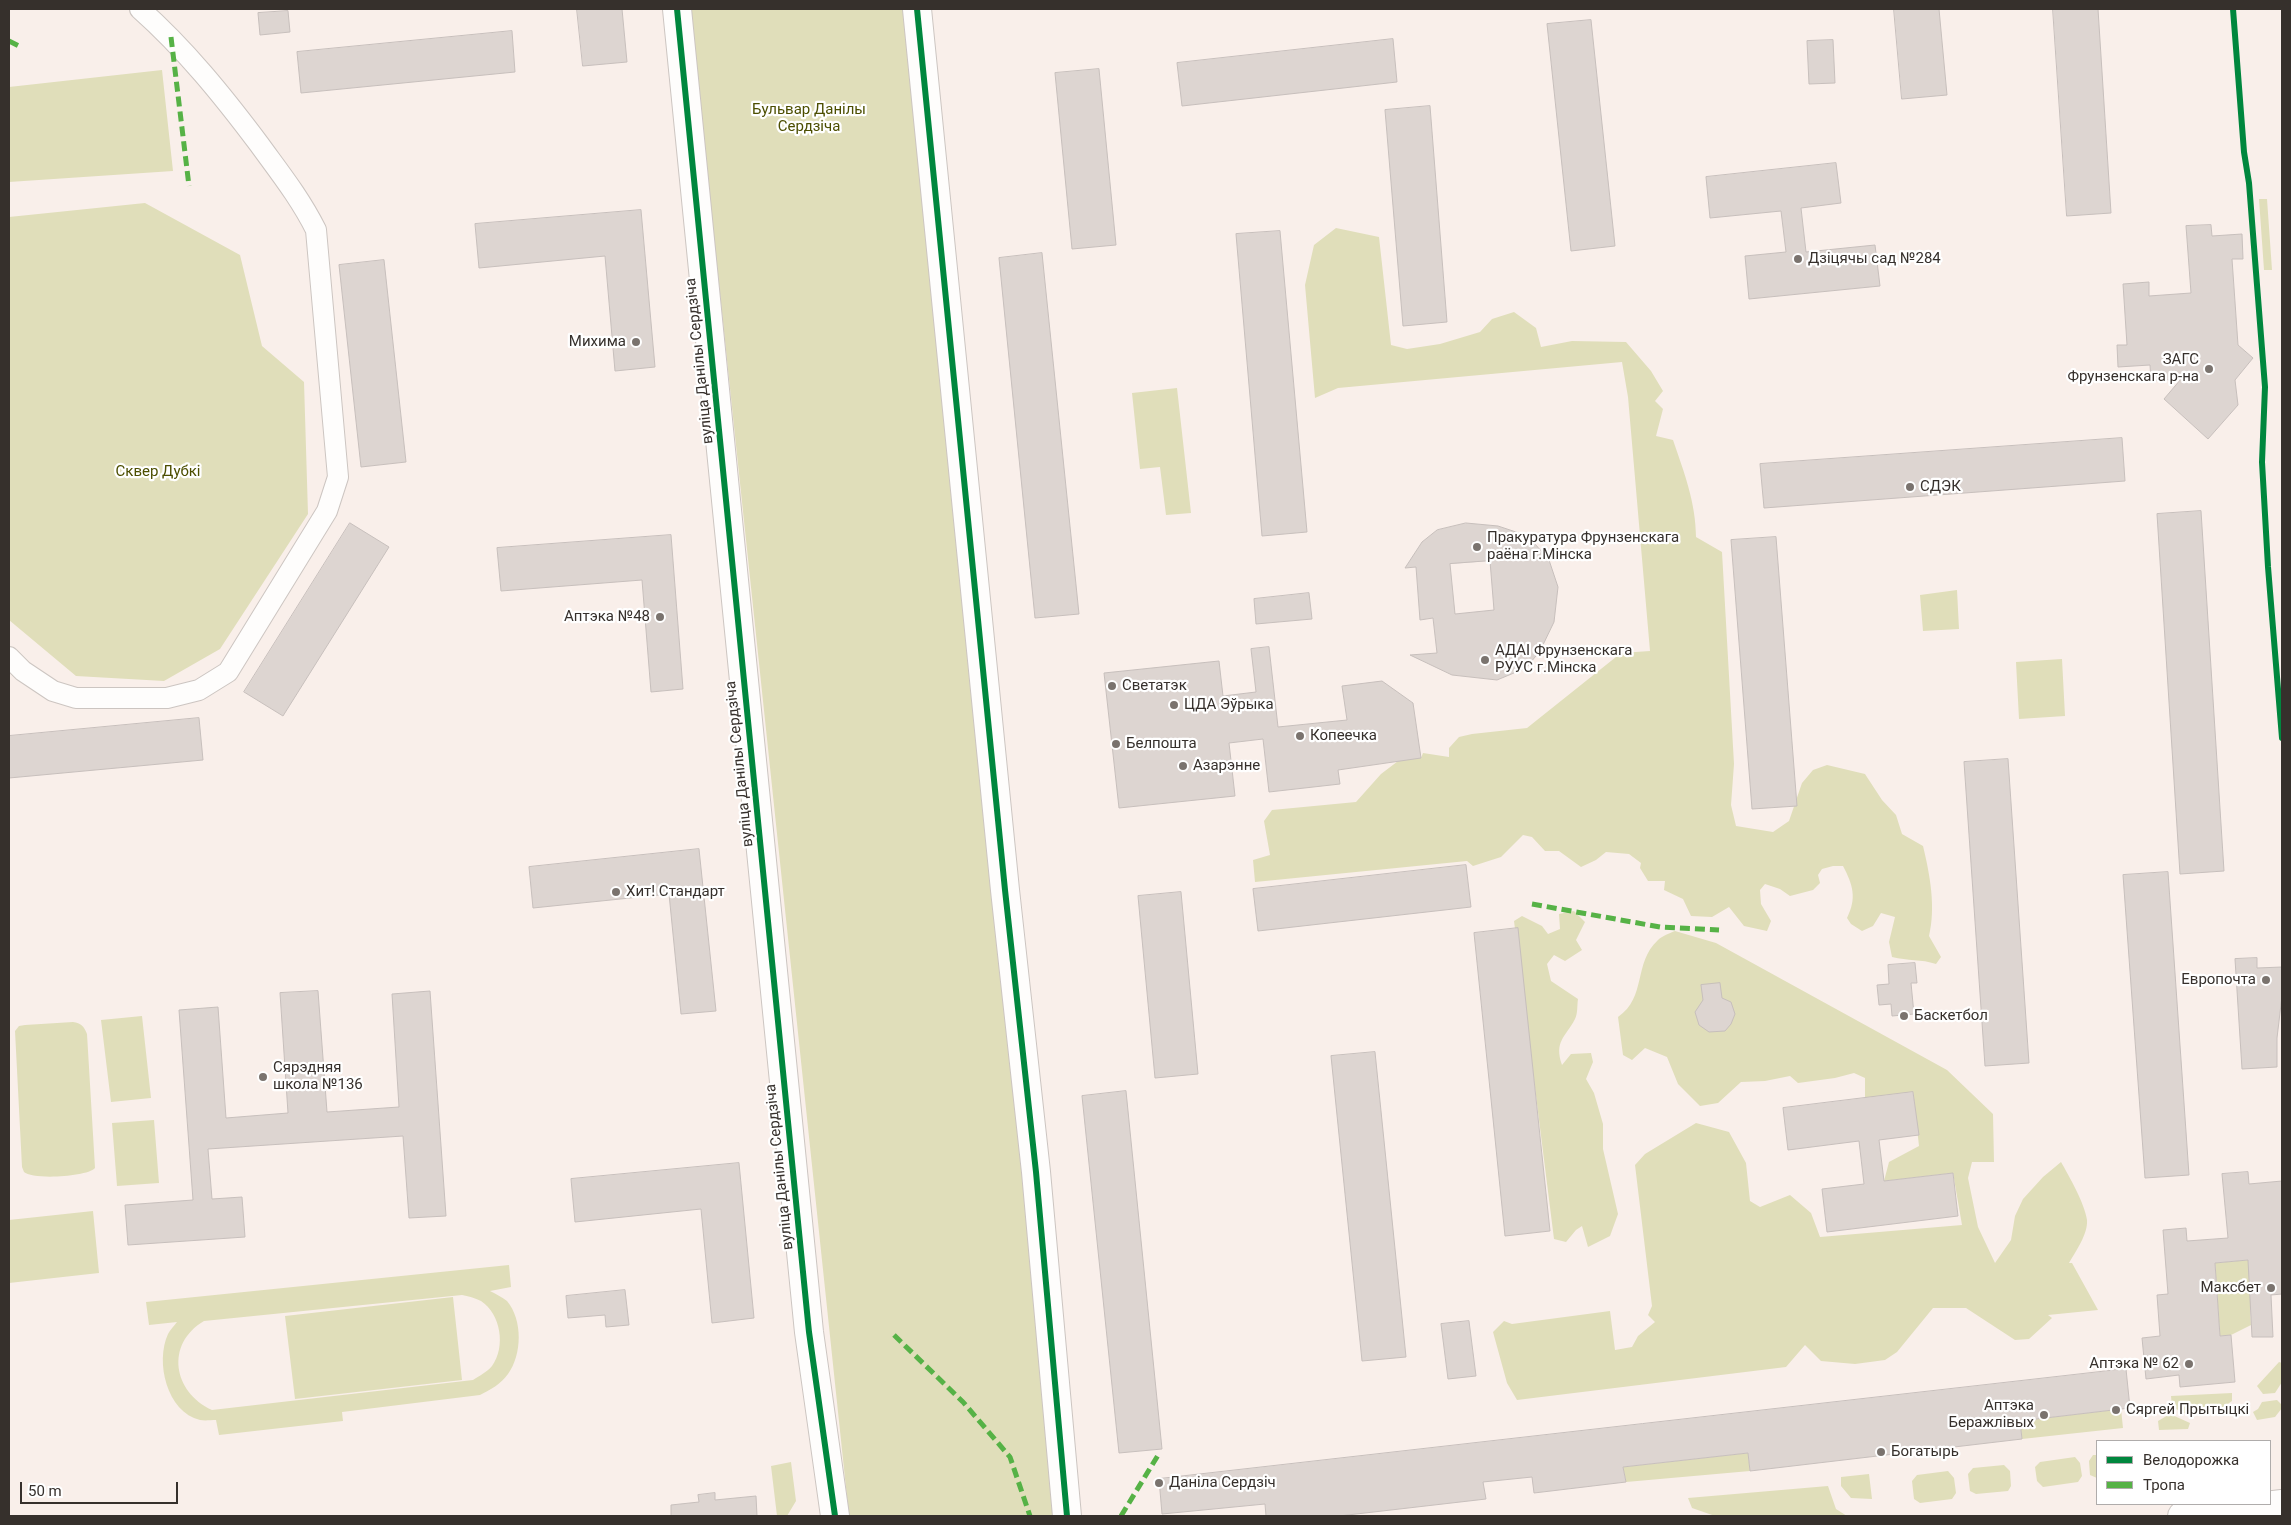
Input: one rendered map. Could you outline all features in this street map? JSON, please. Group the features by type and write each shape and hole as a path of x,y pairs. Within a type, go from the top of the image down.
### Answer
{"street":[{"path":"9,657 23,671 53,691 76,698 167,698 199,690 228,672 327,511 338,477 316,230 301,200 235,112 171,37 140,9"},
{"name":"вуліца Данілы Сердзіча","path":"677,9 809,1332 835,1516"},
{"path":"917,9 990,728 1004,890 1036,1172 1067,1516"},
{"path":"2182,1516 2282,1504"}],"green space":[{"name":"Бульвар Данілы Сердзіча","path":"690,9 906,9 1059,1516 849,1516"},
{"path":"162,70 173,171 9,182 9,87"},
{"path":"2259,199 2267,199 2272,270 2264,270"},
{"name":"Сквер Дубкі","path":"145,203 240,255 262,346 304,382 308,514 220,649 164,681 76,676 9,620 9,217"},
{"path":"1336,228 1379,237 1391,345 1407,349 1440,344 1480,332 1492,319 1514,312 1536,328 1541,347 1572,341 1626,342 1651,371 1663,391 1655,401 1663,409 1656,436 1673,440 1692,500 1696,537 1722,552 1734,764 1731,805 1736,826 1773,832 1789,821 1802,783 1813,770 1827,765 1865,774 1882,800 1896,815 1902,834 1923,846 1930,880 1932,902 1929,936 1941,957 1936,964 1892,957 1889,942 1895,917 1881,913 1873,926 1862,931 1851,924 1847,918 1853,898 1849,879 1843,866 1822,869 1818,875 1820,883 1813,890 1790,896 1780,889 1765,884 1760,890 1761,904 1771,921 1767,931 1744,926 1729,907 1712,917 1691,916 1683,899 1664,890 1665,881 1648,881 1640,868 1641,863 1629,854 1606,852 1596,860 1581,867 1559,851 1545,851 1532,837 1523,835 1501,857 1473,866 1467,861 1255,882 1253,860 1270,855 1264,821 1272,810 1356,802 1381,774 1406,755 1421,758 1423,753 1449,757 1449,748 1459,737 1527,728 1621,653 1650,651 1628,397 1622,362 1338,388 1315,398 1305,285 1314,245"},
{"path":"1177,388 1191,513 1166,515 1160,467 1140,469 1132,393"},
{"path":"1957,590 1959,629 1923,631 1920,595"},
{"path":"2062,659 2065,716 2019,719 2016,662"},
{"path":"1574,911 1585,922 1576,940 1582,950 1565,961 1554,955 1547,964 1551,981 1578,999 1576,1017 1560,1045 1560,1057 1562,1065 1571,1054 1591,1053 1593,1062 1586,1079 1594,1093 1603,1124 1603,1149 1618,1214 1610,1236 1588,1247 1582,1226 1566,1242 1554,1239 1514,921 1522,916 1542,926 1548,934 1560,929 1559,914"},
{"path":"1675,931 1716,943 1947,1070 1993,1114 1994,1162 1972,1162 1968,1178 1978,1227 1995,1263 2011,1240 2015,1216 2023,1199 2043,1177 2061,1162 2080,1198 2087,1220 2084,1237 2069,1263 2072,1263 2098,1310 2048,1315 2052,1318 2029,1339 2015,1340 1966,1308 1933,1308 1897,1352 1885,1360 1855,1364 1821,1361 1805,1345 1786,1367 1517,1400 1507,1383 1493,1332 1504,1321 1512,1324 1610,1311 1615,1350 1632,1347 1638,1336 1655,1322 1648,1315 1652,1306 1635,1165 1645,1154 1696,1123 1729,1132 1746,1163 1750,1201 1760,1207 1790,1195 1811,1213 1820,1237 1962,1225 1953,1173 1884,1181 1889,1162 1919,1146 1913,1092 1865,1098 1865,1078 1854,1073 1835,1078 1798,1083 1790,1076 1765,1081 1741,1082 1718,1103 1700,1106 1678,1084 1667,1057 1645,1048 1632,1060 1623,1055 1618,1017 1633,1000 1645,959 1650,949 1660,939"},
{"path":"142,1016 151,1098 111,1102 101,1020"},
{"path":"73,1022 82,1025 87,1034 95,1168 82,1174 71,1175 48,1177 29,1174 24,1172 22,1167 15,1031 19,1026 25,1025"},
{"path":"154,1120 159,1183 117,1186 112,1123"},
{"path":"93,1211 99,1273 9,1283 9,1220"},
{"path":"2248,1260 2250,1282 2261,1308 2250,1309 2251,1325 2231,1335 2220,1336 2215,1263"},
{"path":"509,1265 511,1287 490,1291 507,1301 512,1309 518,1327 518,1348 513,1366 505,1378 480,1395 342,1412 343,1421 219,1435 216,1420 200,1420 189,1415 179,1407 172,1397 164,1371 163,1358 164,1345 168,1334 177,1322 149,1325 146,1302","holes":["462,1295 481,1301 488,1307 497,1322 499,1331 499,1350 492,1366 473,1380 212,1410 199,1402 189,1392 182,1380 179,1355 183,1342 204,1321"]},
{"path":"453,1297 462,1380 295,1399 285,1316"},
{"path":"2279,1362 2282,1363 2282,1382 2275,1393 2263,1394 2257,1386"},
{"path":"2232,1393 2232,1401 2213,1414 2203,1411 2192,1417 2172,1407 2171,1396"},
{"path":"2277,1400 2282,1405 2282,1408 2275,1417 2257,1420 2253,1412 2258,1409 2262,1402"},
{"path":"2121,1409 2123,1428 2022,1439 2020,1421"},
{"path":"2170,1414 2190,1423 2188,1429 2159,1430 2158,1421"},
{"path":"1748,1453 1750,1471 1626,1482 1623,1467"},
{"path":"2093,1455 2096,1455 2096,1478 2090,1475 2089,1461"},
{"path":"2075,1457 2080,1463 2082,1476 2078,1482 2043,1487 2037,1481 2035,1467 2040,1462"},
{"path":"791,1462 796,1501 787,1516 777,1516 771,1466"},
{"path":"2004,1465 2010,1471 2011,1486 2008,1491 1976,1494 1970,1491 1968,1474 1973,1468"},
{"path":"1948,1471 1954,1478 1956,1493 1952,1499 1920,1503 1914,1499 1912,1481 1917,1475"},
{"path":"1869,1474 1872,1499 1851,1498 1841,1486 1841,1477"},
{"path":"1828,1486 1836,1509 1847,1516 1715,1516 1692,1508 1688,1498"}],"building":[{"path":"577,9 622,9 627,62 583,66"},
{"path":"1894,9 1939,9 1947,95 1902,99"},
{"path":"2053,9 2098,9 2111,213 2067,216"},
{"path":"288,11 290,32 260,35 258,13"},
{"path":"1591,20 1615,246 1571,251 1547,24"},
{"path":"512,31 515,72 301,93 297,52"},
{"path":"1393,39 1397,82 1182,106 1177,63"},
{"path":"1833,40 1835,83 1809,84 1807,41"},
{"path":"1099,69 1116,245 1072,249 1055,73"},
{"path":"1430,106 1447,322 1403,326 1385,110"},
{"path":"1836,163 1841,203 1801,208 1806,252 1875,245 1880,286 1749,299 1745,256 1786,252 1781,211 1710,218 1706,177"},
{"path":"641,210 655,367 615,371 605,256 479,268 475,224"},
{"path":"2211,225 2212,236 2242,234 2243,259 2232,259 2238,345 2253,358 2235,380 2238,405 2208,439 2164,399 2181,379 2151,381 2150,365 2118,367 2117,345 2127,345 2123,284 2149,282 2149,296 2191,293 2186,226"},
{"path":"1280,231 1307,532 1262,536 1236,234"},
{"path":"1042,253 1079,614 1035,618 999,258"},
{"path":"384,260 406,462 361,467 339,265"},
{"path":"2122,438 2125,481 1764,508 1760,464"},
{"path":"2201,511 2224,871 2180,874 2157,514"},
{"path":"350,523 389,547 283,716 244,692"},
{"path":"1466,523 1498,526 1528,536 1549,560 1558,587 1554,622 1540,651 1526,668 1497,680 1452,675 1410,655 1437,653 1433,618 1420,620 1416,567 1405,568 1422,542 1437,530","holes":["1490,561 1494,610 1455,614 1450,564"]},
{"path":"671,535 683,689 651,692 642,580 501,591 497,548"},
{"path":"1776,537 1797,806 1752,809 1731,540"},
{"path":"1309,593 1312,619 1256,624 1254,599"},
{"path":"1269,647 1278,727 1347,720 1342,686 1382,681 1413,703 1421,758 1338,770 1340,784 1269,792 1263,739 1229,743 1235,796 1119,808 1104,673 1219,661 1223,696 1256,692 1251,649"},
{"path":"199,718 203,760 9,778 9,736"},
{"path":"2008,759 2029,1063 1985,1066 1964,762"},
{"path":"699,849 716,1011 681,1014 669,894 533,908 529,867"},
{"path":"1466,865 1471,907 1258,931 1253,889"},
{"path":"2168,872 2189,1175 2145,1178 2123,875"},
{"path":"1181,892 1198,1074 1155,1078 1138,896"},
{"path":"1518,928 1550,1231 1505,1236 1474,933"},
{"path":"2257,958 2257,968 2282,967 2277,1067 2242,1069 2235,959"},
{"path":"1915,963 1917,983 1911,983 1914,1014 1892,1016 1891,1004 1879,1005 1877,985 1889,984 1888,965"},
{"path":"1720,983 1722,998 1731,1002 1735,1014 1731,1024 1725,1031 1709,1032 1699,1025 1695,1012 1703,1000 1701,985"},
{"path":"318,991 327,1112 399,1107 392,994 430,991 446,1216 409,1218 403,1136 208,1149 212,1199 242,1197 245,1237 128,1245 125,1205 193,1200 179,1010 218,1007 226,1118 288,1113 280,993"},
{"path":"1375,1052 1406,1357 1362,1361 1331,1056"},
{"path":"1126,1091 1162,1449 1119,1453 1082,1096"},
{"path":"1913,1092 1919,1135 1879,1140 1884,1181 1953,1173 1958,1216 1827,1232 1822,1189 1864,1184 1859,1141 1788,1150 1783,1108"},
{"path":"739,1163 754,1318 712,1323 701,1209 575,1222 571,1179"},
{"path":"2248,1172 2249,1184 2282,1181 2282,1294 2271,1295 2273,1337 2252,1337 2248,1260 2215,1263 2220,1336 2231,1335 2235,1382 2180,1387 2179,1375 2146,1379 2142,1338 2160,1336 2157,1295 2168,1294 2163,1230 2186,1228 2187,1241 2228,1238 2222,1174"},
{"path":"625,1290 629,1325 606,1327 605,1315 568,1318 566,1296"},
{"path":"1469,1321 1476,1376 1448,1379 1441,1324"},
{"path":"2126,1369 2130,1408 2020,1421 2022,1439 1750,1471 1748,1453 1623,1467 1626,1482 1534,1493 1532,1477 1483,1482 1486,1499 1339,1516 1266,1516 1265,1504 1162,1514 1159,1479"},
{"path":"715,1493 715,1500 756,1496 757,1516 671,1516 671,1505 699,1502 698,1495"}],"marked path":[{"path":"171,37 189,186"},
{"path":"9,41 19,46"},
{"path":"1532,904 1660,927 1719,930"},
{"path":"894,1335 963,1402 1010,1457 1030,1516"},
{"path":"1121,1516 1160,1452"}],"cycle path":[{"path":"677,9 809,1332 835,1516"},
{"path":"917,9 1005,890 1036,1172 1067,1516"},
{"path":"2233,9 2265,387 2262,462 2268,567 2282,738"}],"place":[{"name":"Дзіцячы сад №284","path":"1798,259"},
{"name":"Михима","path":"636,342"},
{"name":"ЗАГС Фрунзенскага р-на","path":"2209,369"},
{"name":"СДЭК","path":"1910,487"},
{"name":"Пракуратура Фрунзенскага раёна г.Мінска","path":"1477,547"},
{"name":"Аптэка №48","path":"660,617"},
{"name":"АДАІ Фрунзенскага РУУС г.Мінска","path":"1485,660"},
{"name":"Светатэк","path":"1112,686"},
{"name":"ЦДА Эўрыка","path":"1174,705"},
{"name":"Копеечка","path":"1300,736"},
{"name":"Белпошта","path":"1116,744"},
{"name":"Азарэнне","path":"1183,766"},
{"name":"Хит! Стандарт","path":"616,892"},
{"name":"Европочта","path":"2266,980"},
{"name":"Баскетбол","path":"1904,1016"},
{"name":"Сярэдняя школа №136","path":"263,1077"},
{"name":"Максбет","path":"2271,1288"},
{"name":"Аптэка № 62","path":"2189,1364"},
{"name":"Сяргей Прытыцкі","path":"2116,1410"},
{"name":"Аптэка Беражлівых","path":"2044,1415"},
{"name":"Богатырь","path":"1881,1452"},
{"name":"Даніла Сердзіч","path":"1159,1483"}]}
